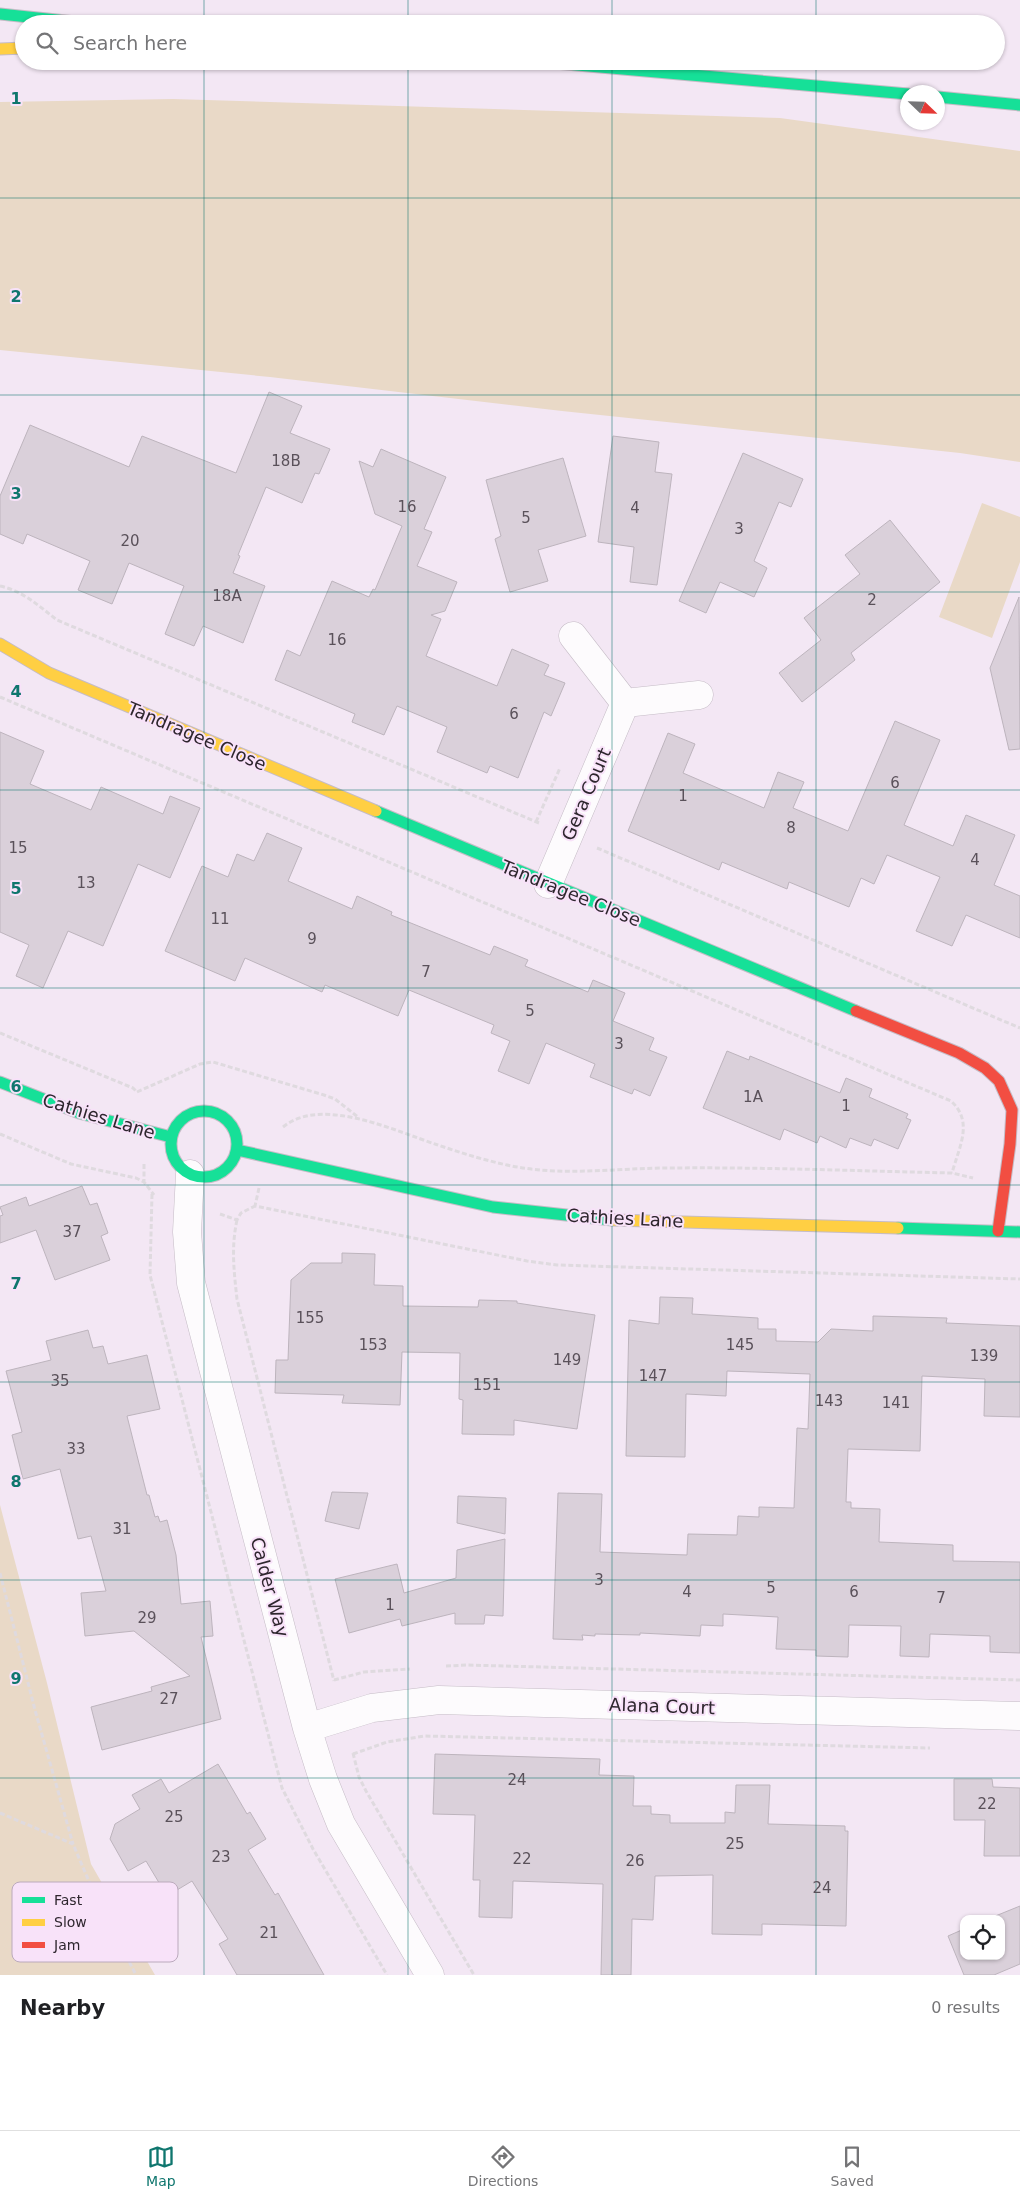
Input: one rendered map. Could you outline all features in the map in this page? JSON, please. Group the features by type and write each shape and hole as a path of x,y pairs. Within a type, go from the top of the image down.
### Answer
{"main road":[{"path":"0,14 15,16"},
{"path":"0,49 15,48"},
{"path":"635,70 900,93"},
{"path":"945,98 1020,105"},
{"name":"Tandragee Close","path":"0,644 49,673 548,884 959,1052 985,1068 999,1081 1016,1109 998,1231"},
{"name":"Cathies Lane","path":"0,1082 79,1113 171,1137"},
{"path":"205,1110 216,1112 226,1118 234,1127 237,1138 237,1150 228,1168 219,1173 210,1177 190,1174 181,1168 174,1159 170,1148 171,1137 176,1126 183,1118 193,1112 205,1110"},
{"name":"Cathies Lane","path":"237,1150 494,1207 566,1216 622,1220 1020,1232"}],"street":[{"path":"573,636 625,703 698,695"},
{"name":"Gera Court","path":"548,884 625,703"},
{"name":"Calder Way","path":"190,1174 187,1232 191,1283 307,1728 323,1779 341,1824 430,1975"},
{"name":"Alana Court","path":"307,1728 372,1708 439,1700 1020,1716"}],"path":[{"path":"0,586 20,593 35,602 57,620 544,826"},
{"path":"0,697 951,1101 959,1108 964,1126 952,1173"},
{"path":"592,846 1020,1028"},
{"path":"0,1033 133,1088 139,1096"},
{"path":"137,1092 200,1064 220,1062 324,1095 339,1102 359,1118"},
{"path":"281,1129 297,1119 310,1116 334,1115 359,1118 490,1160 540,1171 589,1172 632,1168 720,1168 952,1173 981,1180"},
{"path":"0,1134 71,1164 144,1182"},
{"path":"144,1164 144,1182 152,1194 157,1196"},
{"path":"255,1206 260,1185"},
{"path":"335,1687 237,1300 233,1254 234,1234 237,1220 241,1213 255,1206 527,1261 557,1265 1020,1279"},
{"path":"219,1214 237,1220"},
{"path":"0,1573 35,1710 73,1844 90,1882"},
{"path":"439,1667 467,1665 1020,1680"},
{"path":"334,1680 364,1672 411,1669"},
{"path":"354,1754 387,1742 425,1736 931,1748"},
{"path":"352,1744 359,1777 366,1791 474,1975"},
{"path":"0,1813 73,1844"},
{"path":"129,1962 136,1975"}],"shaded area":[{"path":"173,99 780,118 1020,151 1020,462 960,453 562,411 270,377 0,350 0,102"},
{"path":"982,503 1020,517 1020,562 992,638 939,617"},
{"path":"0,1505 47,1683 91,1864 101,1882 12,1882 12,1962 148,1962 155,1975 0,1975"}],"building":[{"path":"269,392 302,406 290,433 330,449 319,474 315,473 302,503 266,487 238,555 240,556 233,573 265,586 243,643 203,626 194,646 165,634 184,586 129,563 112,604 78,590 90,561 27,534 23,544 0,534 0,496 30,425 129,467 142,436 236,473"},
{"path":"613,436 659,442 655,472 672,474 657,585 630,582 634,547 598,542"},
{"path":"381,449 446,477 424,529 432,532 417,566 457,582 445,611 431,615 441,619 426,656 497,686 512,649 549,665 544,675 565,683 551,716 544,712 518,778 490,766 487,773 437,752 447,727 397,706 384,735 352,722 355,714 275,680 287,650 300,656 332,581 369,597 373,589 375,590 402,526 375,514 359,461 373,467"},
{"path":"743,453 803,479 791,507 779,502 754,561 767,568 754,597 720,582 706,613 679,601"},
{"path":"563,458 586,536 538,550 548,581 510,592 495,539 501,536 486,480"},
{"path":"890,520 940,582 851,653 855,660 802,702 779,673 821,640 804,618 860,574 845,555"},
{"path":"1019,597 1020,749 1009,750 990,668"},
{"path":"895,721 940,740 904,825 953,846 966,815 1015,835 994,885 1020,896 1020,938 966,915 952,946 916,931 940,877 887,855 874,884 861,878 849,907 789,882 787,889 722,862 719,870 628,831 668,733 695,744 683,773 764,808 778,772 804,782 793,808 848,831"},
{"path":"0,732 44,751 30,784 91,810 101,787 163,814 170,796 200,808 170,878 138,864 103,946 68,931 43,988 16,976 29,945 0,932"},
{"path":"267,833 302,848 288,881 352,909 357,896 392,912 391,915 490,955 494,946 528,960 525,966 588,992 593,980 625,993 613,1021 654,1038 649,1050 667,1057 650,1096 634,1089 632,1094 590,1077 595,1064 546,1043 529,1084 498,1071 510,1041 491,1033 494,1025 409,990 398,1016 325,985 322,992 245,958 235,981 165,951 202,866 228,877 237,854 254,861"},
{"path":"727,1051 749,1060 750,1056 840,1093 846,1078 872,1089 869,1097 908,1114 906,1118 911,1120 898,1149 874,1139 871,1146 850,1138 846,1148 820,1136 817,1143 784,1129 780,1140 703,1108"},
{"path":"82,1186 90,1205 97,1203 108,1233 101,1236 110,1260 55,1280 36,1230 0,1243 0,1216 3,1215 0,1207 26,1197 29,1206"},
{"path":"342,1253 375,1254 374,1285 403,1286 403,1306 478,1307 479,1300 517,1301 517,1303 595,1315 577,1429 514,1420 514,1435 462,1434 463,1400 459,1399 460,1353 402,1352 400,1405 342,1403 344,1395 275,1393 276,1360 288,1360 291,1280 311,1263 342,1263"},
{"path":"660,1297 693,1298 692,1314 758,1318 758,1329 776,1329 776,1341 818,1342 831,1329 873,1331 873,1316 947,1318 946,1323 1020,1326 1020,1417 984,1416 985,1379 922,1376 920,1451 848,1449 846,1502 851,1502 851,1508 880,1509 879,1542 953,1545 953,1561 1020,1562 1020,1653 990,1652 990,1636 930,1634 929,1657 900,1656 901,1626 849,1625 848,1657 816,1656 816,1650 776,1649 778,1617 723,1614 723,1626 701,1625 700,1636 640,1633 640,1635 582,1635 583,1640 553,1639 558,1493 602,1494 600,1552 687,1555 688,1534 737,1535 738,1516 759,1517 759,1507 794,1508 797,1428 808,1429 810,1374 727,1371 726,1396 686,1394 685,1457 626,1456 629,1320 659,1324"},
{"path":"88,1330 93,1348 103,1346 108,1364 147,1355 160,1409 127,1416 147,1495 149,1495 155,1517 158,1516 160,1522 167,1520 176,1555 181,1604 210,1601 213,1636 201,1637 221,1719 102,1750 91,1707 152,1691 151,1687 190,1676 134,1631 85,1636 81,1593 106,1591 91,1536 78,1539 60,1469 23,1479 12,1435 22,1432 6,1371 51,1360 46,1341"},
{"path":"332,1492 368,1493 359,1529 325,1521"},
{"path":"458,1496 506,1498 505,1534 457,1523"},
{"path":"505,1539 503,1616 485,1615 484,1624 455,1624 455,1613 402,1626 400,1619 349,1633 335,1579 397,1564 404,1593 456,1578 457,1550"},
{"path":"435,1754 600,1759 599,1775 634,1776 633,1806 651,1806 651,1814 670,1815 670,1823 725,1823 725,1812 735,1813 736,1785 770,1785 768,1824 845,1826 845,1831 848,1831 846,1926 762,1924 762,1935 712,1934 713,1875 655,1876 653,1920 632,1919 631,1975 601,1975 603,1884 513,1881 512,1918 479,1917 480,1880 473,1880 475,1815 433,1814"},
{"path":"218,1764 247,1814 250,1812 266,1839 248,1850 275,1895 278,1893 324,1975 237,1975 219,1944 228,1939 192,1881 178,1889 178,1882 159,1882 146,1861 128,1871 110,1839 115,1824 140,1809 132,1795 161,1779 169,1793"},
{"path":"954,1779 992,1779 993,1787 1020,1788 1020,1856 984,1856 985,1820 954,1820"},
{"path":"1020,1906 1020,1964 994,1975 964,1975 948,1936 960,1931 960,1960 1005,1960 1005,1915 998,1915"}],"traffic: fast":[{"path":"0,14 15,16"},
{"path":"635,70 900,93"},
{"path":"945,98 1020,105"},
{"path":"376,811 856,1011"},
{"path":"0,1082 79,1113 171,1137"},
{"path":"197,1111 211,1111 223,1116 232,1125 237,1137 237,1144 235,1157 228,1168 211,1177 197,1177 185,1172 176,1163 171,1151 171,1137 176,1125 185,1116 197,1111"},
{"path":"237,1150 493,1207 612,1220"},
{"path":"898,1228 1020,1232"}],"traffic: slow":[{"path":"0,49 15,48"},
{"path":"0,644 49,673 376,811"},
{"path":"612,1220 898,1228"}],"traffic: jam":[{"path":"856,1011 959,1053 985,1068 999,1081 1012,1110 1010,1144 998,1231"}]}
